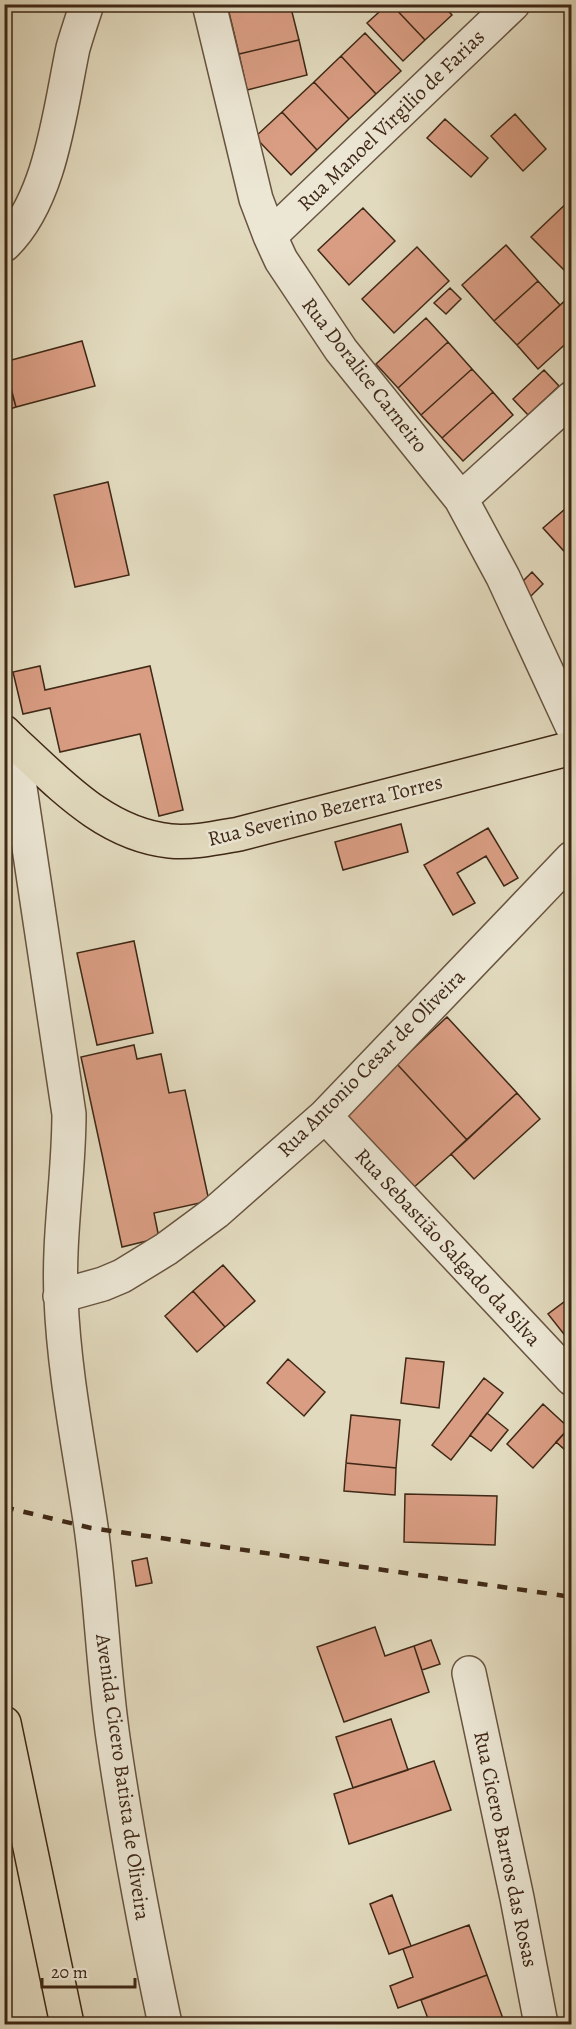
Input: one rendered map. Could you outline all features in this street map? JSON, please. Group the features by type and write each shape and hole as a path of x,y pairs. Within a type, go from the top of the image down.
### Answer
{"main road":[{"name":"Rua Severino Bezerra Torres","path":"9,736 82,804 119,827 170,841 199,841 239,834 572,748"},
{"path":"4,1723 67,2025"}],"street":[{"path":"4,245 15,235 31,209 50,155 74,45 87,4"},
{"name":"Rua Doralice Carneiro","path":"208,4 256,199 270,236 296,284 341,350 461,499 512,595 572,726"},
{"name":"Rua Manoel Virgilio de Farias","path":"270,236 513,4"},
{"path":"461,499 572,398"},
{"name":"Avenida Cicero Batista de Oliveira","path":"9,736 69,1114 60,1296 65,1358 92,1528 114,1747 134,1873 165,2025"},
{"name":"Rua Antonio Cesar de Oliveira","path":"60,1296 122,1276 166,1249 216,1212 325,1116 567,872"},
{"name":"Rua Sebastião Salgado da Silva","path":"325,1116 572,1379"},
{"name":"Rua Cicero Barros das Rosas","path":"469,1673 518,1898 541,2025"}],"building":[{"path":"227,4 290,4 299,40 239,54"},
{"path":"388,4 391,4 425,40 403,61 367,23"},
{"path":"391,4 442,4 452,15 425,40"},
{"path":"365,33 401,71 376,94 341,56"},
{"path":"299,40 307,75 247,90 239,54"},
{"path":"341,56 376,94 349,119 314,82"},
{"path":"314,82 349,119 317,150 282,112"},
{"path":"282,112 317,150 291,175 255,137"},
{"path":"515,114 546,149 523,171 491,136"},
{"path":"445,119 488,158 471,177 427,138"},
{"path":"572,198 572,278 531,237"},
{"path":"363,208 395,241 349,285 318,250"},
{"path":"506,245 538,281 494,321 462,285"},
{"path":"417,247 449,281 394,333 362,299"},
{"path":"538,281 560,305 517,345 494,321"},
{"path":"450,288 461,299 446,314 434,303"},
{"path":"570,296 572,338 538,369 517,345"},
{"path":"426,318 448,342 398,388 376,364"},
{"path":"82,341 95,386 16,407 4,362"},
{"path":"448,342 472,369 421,415 398,388"},
{"path":"4,366 16,407 4,411"},
{"path":"472,369 493,392 442,438 421,415"},
{"path":"544,370 559,386 528,415 513,399"},
{"path":"493,392 513,415 463,461 442,438"},
{"path":"108,482 129,575 75,587 54,495"},
{"path":"572,503 572,560 543,528"},
{"path":"532,572 543,584 531,596 520,584"},
{"path":"40,666 45,690 150,666 183,810 159,816 140,734 60,752 50,708 23,714 13,672"},
{"path":"401,824 408,852 343,870 335,842"},
{"path":"488,828 518,878 504,886 486,856 457,873 475,903 453,915 424,865"},
{"path":"134,941 153,1033 97,1045 77,953"},
{"path":"447,1017 517,1093 467,1140 397,1064"},
{"path":"134,1045 137,1059 161,1054 169,1093 185,1090 209,1201 154,1213 159,1238 122,1247 81,1057"},
{"path":"397,1064 467,1140 412,1189 343,1113"},
{"path":"517,1093 540,1119 474,1179 451,1154"},
{"path":"223,1265 255,1301 225,1327 193,1291"},
{"path":"193,1291 225,1327 197,1352 165,1316"},
{"path":"572,1296 572,1334 567,1338 548,1314"},
{"path":"406,1358 444,1362 439,1408 401,1403"},
{"path":"288,1359 325,1392 304,1416 267,1383"},
{"path":"484,1378 503,1393 451,1460 432,1445"},
{"path":"543,1404 569,1428 533,1468 507,1444"},
{"path":"487,1413 508,1430 491,1451 470,1435"},
{"path":"351,1415 400,1420 396,1468 346,1463"},
{"path":"572,1425 572,1456 556,1442"},
{"path":"346,1463 396,1468 395,1495 344,1491"},
{"path":"405,1494 497,1496 495,1545 404,1542"},
{"path":"147,1558 152,1583 136,1586 132,1561"},
{"path":"375,1627 385,1656 414,1646 429,1692 344,1722 317,1647"},
{"path":"431,1640 440,1664 422,1670 414,1646"},
{"path":"391,1719 408,1770 353,1788 336,1737"},
{"path":"434,1761 451,1810 349,1844 334,1794"},
{"path":"392,1895 411,1946 389,1954 370,1904"},
{"path":"469,1925 487,1975 398,2008 390,1986 413,1977 403,1949"},
{"path":"487,1975 505,2024 430,2024 421,2000"}],"railway":[{"path":"4,1507 91,1528 572,1597"}]}
